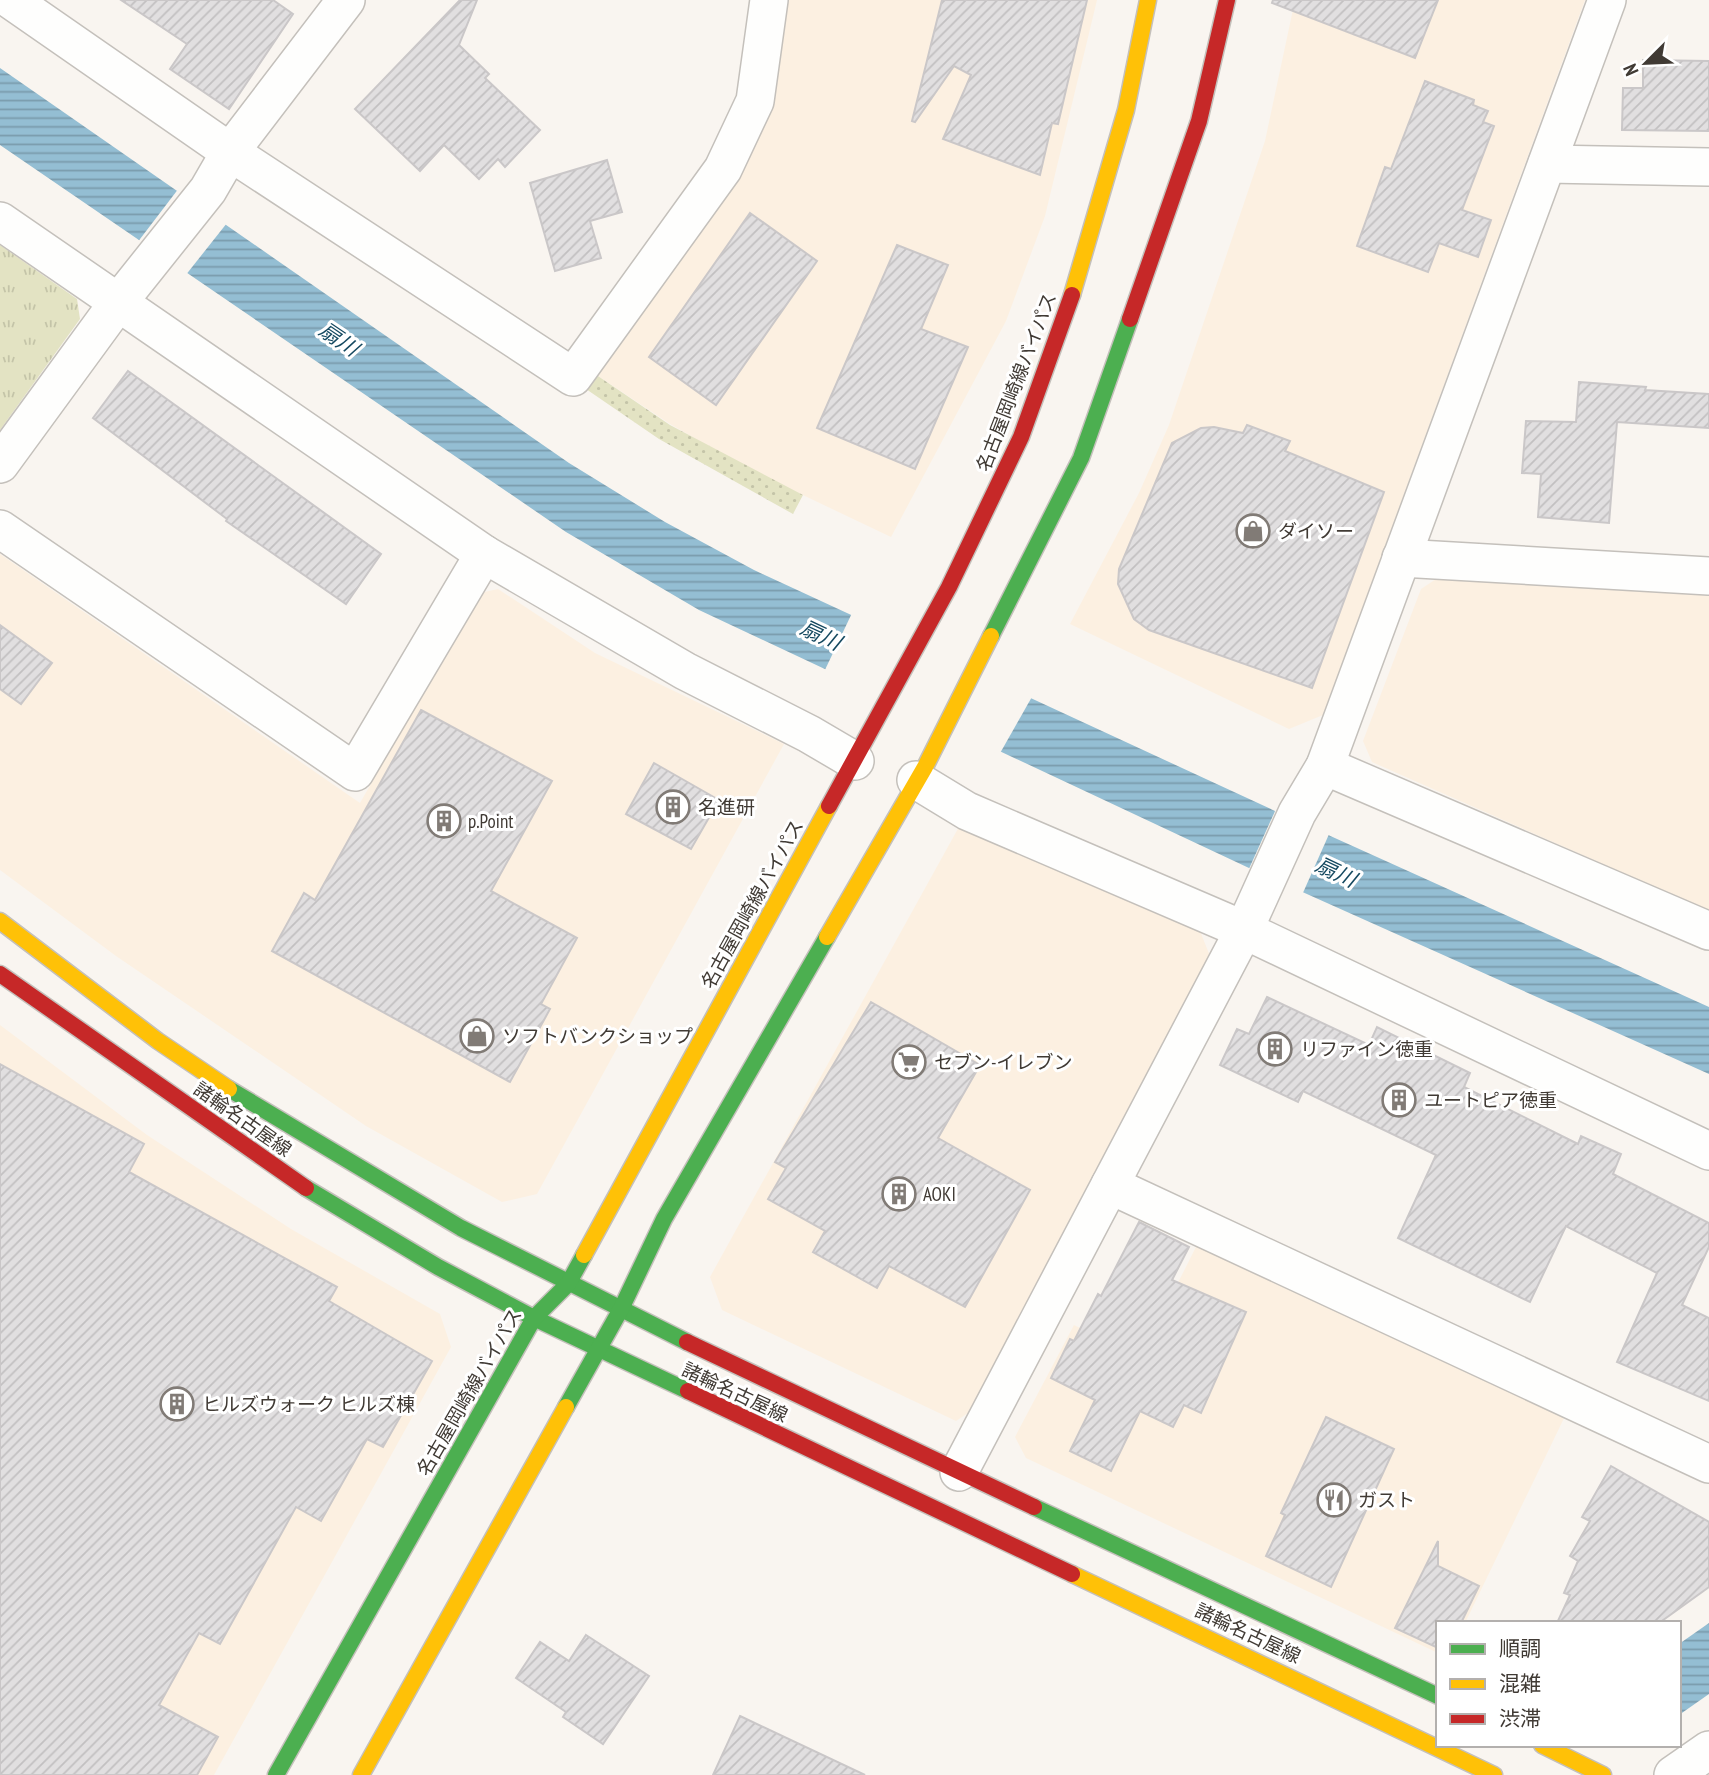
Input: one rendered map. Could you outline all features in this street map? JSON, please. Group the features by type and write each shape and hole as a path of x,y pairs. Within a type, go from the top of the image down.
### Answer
{"main road":[{"name":"名古屋岡崎線バイパス","path":"276,1775 534,1318 568,1284 949,587 1021,437 1082,268 1126,110 1148,0"},
{"path":"361,1775 621,1309 664,1219 920,773 1006,611 1081,458 1199,121 1227,0"},
{"name":"諸輪名古屋線","path":"0,921 158,1041 244,1099 461,1228 763,1381 1436,1695"},
{"name":"諸輪名古屋線","path":"0,974 296,1182 438,1266 534,1318 1494,1775"},
{"path":"1546,1747 1603,1775"}],"street":[{"path":"11,0 230,152 573,377 723,169 755,101 769,0"},
{"path":"0,464 117,304 201,199 230,152 346,0"},
{"path":"959,1472 1244,930 1297,813 1325,766 1607,0"},
{"path":"1547,164 1709,167"},
{"path":"0,221 484,554 685,671 809,734 860,752"},
{"path":"0,529 355,772 484,554"},
{"path":"1401,558 1709,576"},
{"path":"1325,766 1709,931"},
{"path":"920,773 967,811 1244,930 1709,1152"},
{"path":"1110,1185 1709,1464"},
{"path":"1672,1775 1709,1750"}],"shaded area":[{"path":"784,0 1097,0 1045,216 1006,321 891,537 746,468 670,424 595,374 736,174"},
{"path":"1295,0 1585,0 1323,715 1289,729 1070,624 1139,493 1169,425 1265,141"},
{"path":"0,554 360,803 480,593 498,589 595,653 784,744 537,1194 502,1202 366,1126 116,956 0,870"},
{"path":"1436,579 1709,594 1709,911 1372,762 1363,741 1421,589"},
{"path":"960,825 1200,931 1210,956 968,1413 956,1421 722,1310 710,1277"},
{"name":"ヒルズウォーク ヒルズ棟","path":"0,1025 147,1135 291,1229 440,1314 451,1347 214,1775 0,1775"},
{"path":"1199,1241 1567,1412 1466,1621 1436,1621 1436,1652 1026,1458 1015,1437 1074,1325 1140,1358"}],"green space":[{"path":"0,245 77,299 80,319 0,430"},
{"path":"595,374 670,425 803,495 793,514 659,439 586,389"}],"water":[{"name":"扇川","path":"0,68 569,463 665,522 754,570 1275,811 1709,1007 1709,1074 1249,868 699,610 566,532 0,145"},
{"path":"1709,1623 1709,1694 1681,1714 1681,1643"}],"pier":[{"path":"179,188 227,223 185,276 137,243"},
{"path":"853,611 1033,695 999,755 823,674"},
{"path":"1276,809 1330,832 1302,895 1248,871"},
{"path":"1539,1747 1639,1747 1608,1775 1510,1775"}],"building":[{"path":"121,0 273,0 293,14 229,109 170,69 187,44"},
{"path":"460,0 477,0 459,45 489,74 485,78 540,130 505,167 498,159 479,179 444,145 420,171 355,109"},
{"path":"942,0 1087,0 1058,124 1052,123 1040,175 943,139 971,75 954,66 915,122 912,121"},
{"path":"1273,0 1438,0 1415,58 1272,3"},
{"path":"1643,60 1709,61 1709,131 1622,130 1623,88 1643,88"},
{"path":"1425,81 1474,100 1473,105 1488,111 1483,122 1494,126 1462,210 1491,220 1478,257 1439,243 1428,272 1357,246 1385,167 1391,169"},
{"path":"607,160 622,212 590,221 601,258 555,271 530,183"},
{"path":"750,213 817,261 716,405 649,357"},
{"path":"897,245 948,265 921,329 968,347 915,469 817,428"},
{"path":"128,371 381,554 346,604 226,521 227,519 93,418"},
{"path":"1579,382 1709,394 1709,428 1617,422 1609,523 1538,517 1541,474 1522,473 1526,421 1576,422"},
{"name":"ダイソー","path":"1247,425 1290,441 1285,451 1384,492 1312,688 1149,630 1134,619 1118,584 1119,569 1172,443 1201,428 1214,427 1243,433"},
{"path":"0,625 52,663 21,704 0,689"},
{"path":"421,710 552,781 491,891 577,938 541,1004 550,1009 510,1082 272,951 304,893 315,900"},
{"name":"名進研","path":"654,763 719,800 691,849 626,814"},
{"path":"1267,997 1369,1045 1377,1027 1470,1073 1464,1087 1578,1144 1581,1136 1621,1154 1613,1174 1709,1223 1709,1247 1682,1305 1709,1318 1709,1401 1617,1362 1657,1273 1566,1226 1530,1302 1398,1238 1436,1155 1303,1091 1298,1102 1220,1065 1237,1029 1249,1034"},
{"name":"AOKI","path":"871,1002 980,1065 938,1138 1030,1190 965,1307 889,1266 877,1288 813,1252 825,1231 768,1199 786,1168 775,1162"},
{"name":"ヒルズウォーク ヒルズ棟","path":"0,1064 144,1144 129,1172 337,1287 329,1301 432,1361 383,1447 367,1439 321,1521 296,1507 220,1644 199,1633 159,1705 218,1737 197,1775 0,1775"},
{"path":"1139,1222 1189,1247 1172,1280 1246,1312 1201,1413 1184,1405 1173,1427 1140,1411 1111,1471 1070,1451 1095,1400 1051,1378 1070,1339 1074,1341 1098,1294 1101,1296"},
{"path":"1326,1417 1394,1449 1331,1587 1266,1556 1285,1515 1281,1513"},
{"path":"1611,1466 1709,1522 1709,1587 1662,1621 1558,1621 1570,1595 1564,1593 1578,1561 1570,1556 1590,1521 1582,1517"},
{"path":"1438,1541 1438,1566 1479,1586 1462,1621 1436,1621 1436,1647 1395,1628"},
{"path":"586,1635 649,1676 603,1744 563,1717 566,1712 516,1678 540,1642 569,1661"},
{"path":"740,1716 865,1775 713,1775"}],"traffic: fast":[{"path":"991,636 1081,458 1130,319"},
{"path":"566,1407 621,1309 664,1219 827,937"},
{"path":"229,1089 461,1228 687,1342"},
{"path":"306,1188 438,1267 534,1318 688,1391"},
{"path":"276,1775 534,1318 568,1284 584,1255"},
{"path":"1034,1507 1436,1695"}],"traffic: slow":[{"path":"1072,295 1126,110 1148,0"},
{"path":"827,937 925,767 991,636"},
{"path":"584,1255 829,806"},
{"path":"0,921 158,1041 229,1089"},
{"path":"361,1775 566,1407"},
{"path":"1072,1574 1494,1775"},
{"path":"1546,1747 1603,1775"}],"traffic: jam":[{"path":"1130,319 1199,121 1227,0"},
{"path":"829,806 949,587 1021,437 1072,295"},
{"path":"0,974 306,1188"},
{"path":"687,1342 1034,1507"},
{"path":"688,1391 1072,1574"}],"place":[{"name":"ダイソー","path":"1253,531"},
{"name":"名進研","path":"673,807"},
{"name":"p.Point","path":"444,821"},
{"name":"ソフトバンクショップ","path":"477,1036"},
{"name":"リファイン徳重","path":"1275,1049"},
{"name":"セブン-イレブン","path":"909,1062"},
{"name":"ユートピア徳重","path":"1399,1100"},
{"name":"AOKI","path":"899,1194"},
{"name":"ヒルズウォーク ヒルズ棟","path":"177,1404"},
{"name":"ガスト","path":"1334,1500"}]}
